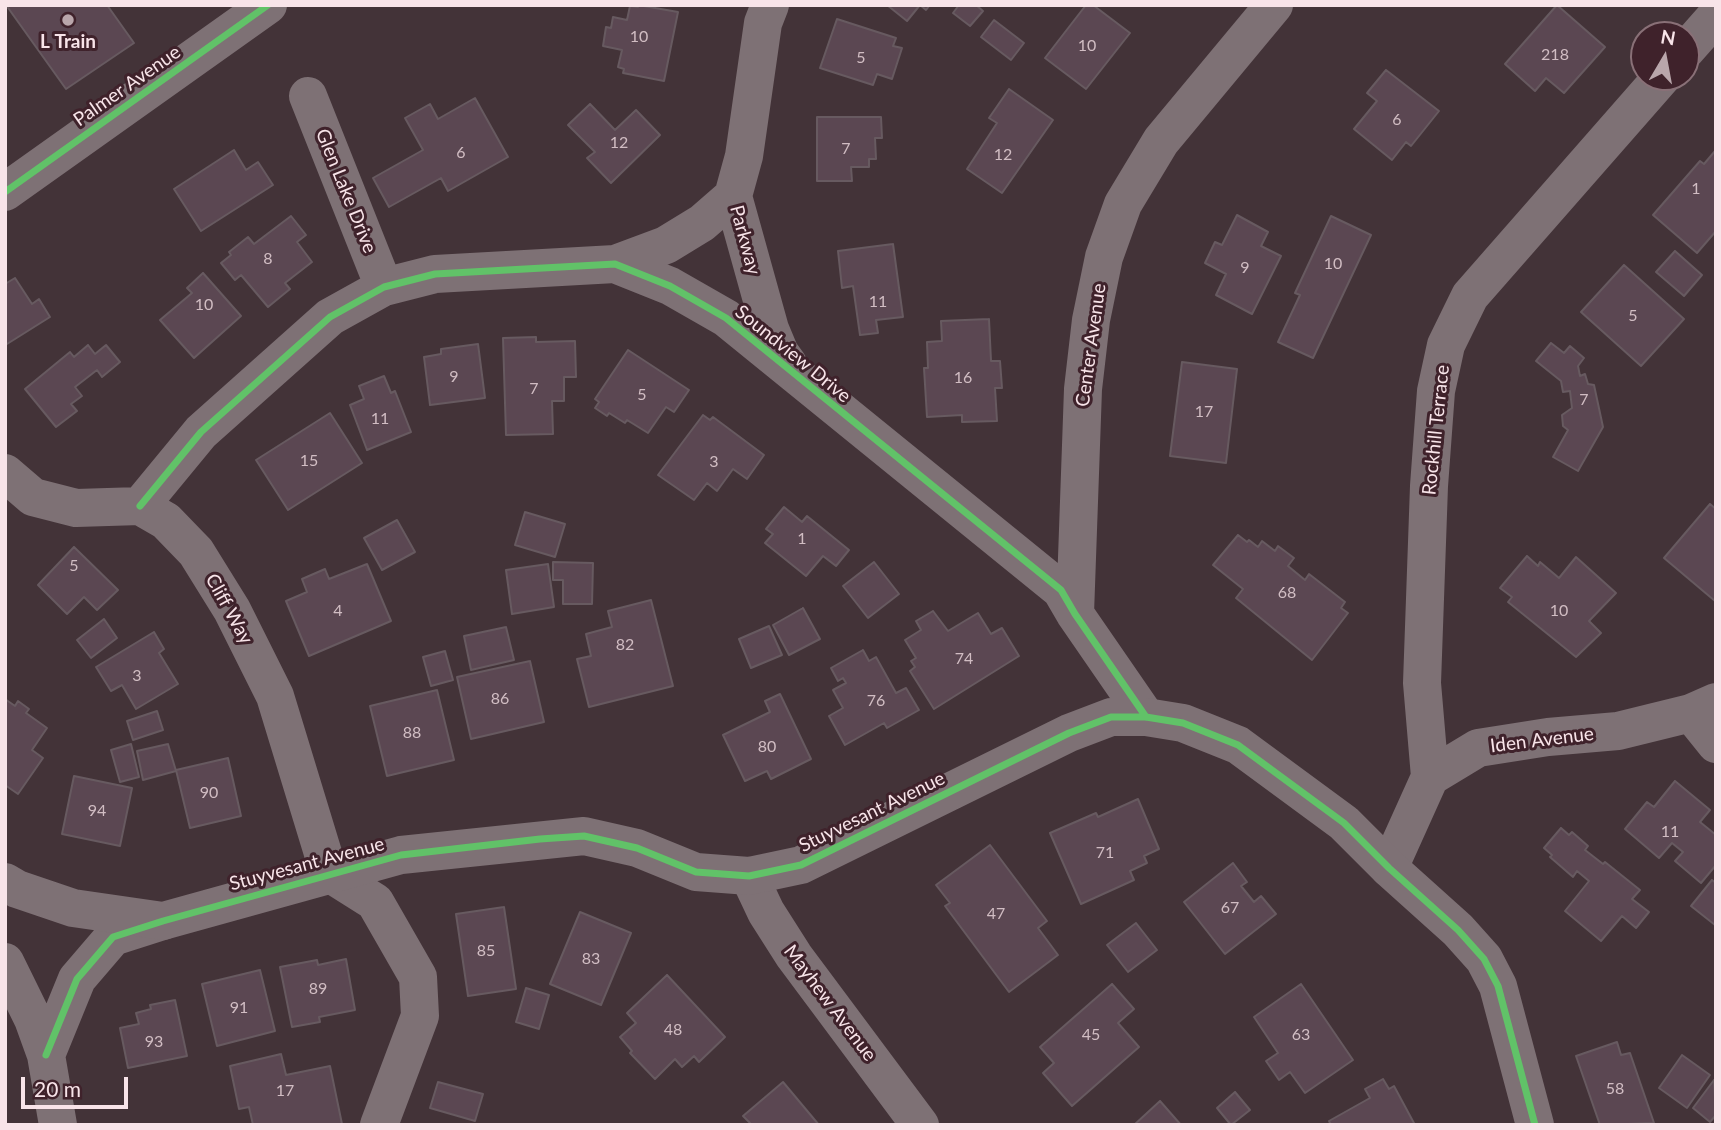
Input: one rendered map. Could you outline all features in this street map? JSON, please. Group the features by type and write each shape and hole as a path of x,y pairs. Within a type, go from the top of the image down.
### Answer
{"street":[{"name":"Palmer Avenue","path":"5,192 268,5"},
{"name":"Parkway","path":"770,5 763,23 744,156 733,196 770,329 779,353 802,382"},
{"name":"Center Avenue","path":"1075,614 1083,388 1091,320 1104,257 1123,204 1161,141 1274,5"},
{"path":"1700,34 1716,16"},
{"name":"Rockhill Terrace","path":"1430,777 1422,684 1429,486 1436,391 1446,345 1470,296 1650,91"},
{"name":"Glen Lake Drive","path":"307,96 384,287"},
{"path":"615,264 666,245 702,223 733,196"},
{"name":"Soundview Drive","path":"140,506 201,432 330,317 384,287 435,274 615,264 670,286 726,318 1061,590 1146,717"},
{"path":"5,473 33,497 76,508 140,506"},
{"name":"Cliff Way","path":"140,506 166,521 196,552 232,610 275,696 329,873"},
{"path":"1703,707 1716,744"},
{"name":"Iden Avenue","path":"1430,777 1478,748 1548,737 1618,731 1703,707"},
{"name":"Stuyvesant Avenue","path":"46,1055 77,979 113,937 163,921 401,855 584,836 637,848 696,872 749,876 802,865 1069,733 1111,717 1146,717 1183,723 1238,745 1343,823 1458,930 1484,959 1498,986 1535,1125"},
{"path":"1389,868 1430,777"},
{"path":"329,873 375,902 418,977 420,1016 379,1125"},
{"name":"Mayhew Avenue","path":"749,876 766,912 794,956 920,1125"},
{"name":"Stuyvesant Avenue","path":"5,882 18,890 73,908 163,921"},
{"path":"5,962 33,1019 46,1055 58,1125"}],"building":[{"path":"6,5 107,5 134,43 66,89"},
{"path":"887,5 920,5 907,21"},
{"path":"959,5 976,5 983,11 970,26 953,13"},
{"path":"1086,5 1093,5 1130,33 1086,89 1045,58"},
{"path":"1557,5 1605,47 1564,93 1546,78 1535,91 1505,64"},
{"path":"630,6 678,12 664,81 623,73 624,69 618,67 622,50 603,46 606,27 611,28 613,17 627,20"},
{"path":"837,19 896,38 893,46 902,48 892,79 877,74 873,85 820,68"},
{"path":"994,20 1024,43 1011,60 981,37"},
{"path":"1386,70 1439,111 1411,146 1406,142 1392,160 1354,129 1377,101 1367,93"},
{"path":"1009,89 1053,120 1002,193 967,169 997,123 989,118"},
{"path":"475,98 508,157 448,191 441,178 389,207 373,178 423,150 405,118 430,104 438,119"},
{"path":"590,104 615,130 636,110 660,135 611,183 587,158 595,152 568,125"},
{"path":"817,117 881,117 882,138 875,138 876,159 869,159 869,167 851,167 852,181 817,181"},
{"path":"234,150 246,170 258,162 273,185 201,231 174,189"},
{"path":"1715,151 1716,231 1697,253 1653,215 1700,161 1704,164"},
{"path":"1237,215 1268,232 1261,246 1281,256 1252,314 1216,295 1226,274 1205,263 1215,242 1222,245"},
{"path":"291,216 306,235 297,242 312,262 285,283 290,289 268,307 241,275 235,280 221,263 231,255 229,252 248,237 254,244"},
{"path":"1331,216 1371,235 1313,358 1278,342 1300,295 1295,293"},
{"path":"893,244 903,317 876,320 878,333 860,335 853,286 842,288 838,251"},
{"path":"1675,251 1702,275 1684,296 1656,272"},
{"path":"1624,265 1684,319 1641,366 1581,312"},
{"path":"203,273 241,316 194,358 160,320 192,293 187,288"},
{"path":"15,278 32,304 39,299 50,317 7,344 5,284"},
{"path":"989,319 991,361 1000,361 1002,388 995,388 997,421 962,422 962,415 927,417 924,368 928,368 927,342 942,341 941,321"},
{"path":"536,337 536,342 575,341 576,377 564,377 564,401 552,401 553,434 506,435 503,338"},
{"path":"1551,343 1564,353 1570,346 1584,358 1578,366 1580,376 1585,374 1588,384 1594,385 1603,427 1578,471 1553,457 1568,430 1563,426 1562,415 1572,408 1570,391 1563,392 1561,381 1536,361"},
{"path":"478,344 485,398 430,405 424,357 441,354 441,349"},
{"path":"88,345 95,354 106,345 120,362 102,377 97,370 75,387 82,396 71,404 77,411 56,427 25,389 70,352 74,357"},
{"path":"628,350 689,390 674,412 666,407 648,433 627,420 625,423 595,408 599,402 595,399"},
{"path":"1182,362 1237,369 1226,463 1170,456"},
{"path":"384,376 391,393 395,391 411,432 367,450 350,405 364,399 359,386"},
{"path":"330,413 362,463 288,510 256,460"},
{"path":"703,415 710,420 713,417 764,455 747,479 733,469 717,491 707,483 694,500 658,475"},
{"path":"1710,504 1716,509 1715,601 1664,558"},
{"path":"784,507 802,522 807,516 849,550 836,566 823,556 806,576 765,543 773,534 766,529"},
{"path":"525,512 565,524 555,557 515,545"},
{"path":"397,520 415,552 382,570 364,538"},
{"path":"1238,535 1258,547 1262,541 1275,551 1278,546 1294,558 1288,566 1305,580 1309,574 1345,602 1341,608 1348,613 1312,660 1236,598 1243,589 1213,565"},
{"path":"74,547 118,590 97,610 84,597 67,614 38,585"},
{"path":"1527,556 1538,566 1540,562 1559,578 1576,557 1616,593 1589,621 1601,633 1576,657 1508,602 1512,597 1500,588"},
{"path":"553,562 593,563 592,604 563,604 563,580 553,580"},
{"path":"874,562 899,594 868,618 843,586"},
{"path":"367,564 391,621 309,656 286,601 307,592 302,579 325,569 329,579"},
{"path":"548,564 554,607 512,614 506,570"},
{"path":"651,600 673,686 589,707 577,659 591,656 586,634 612,627 608,611"},
{"path":"803,608 820,639 789,655 773,625"},
{"path":"933,611 948,631 978,613 991,634 1002,628 1019,656 934,709 910,671 915,667 911,661 916,658 905,640 921,630 916,621"},
{"path":"104,619 117,638 91,658 77,640"},
{"path":"769,626 782,655 751,668 739,639"},
{"path":"506,627 514,660 471,670 464,636"},
{"path":"154,632 164,649 159,653 178,684 136,709 122,685 111,691 96,667"},
{"path":"863,650 869,661 876,657 896,693 906,688 919,710 887,728 884,723 845,745 829,716 843,708 833,690 846,683 843,678 838,681 831,668"},
{"path":"445,651 453,680 431,686 423,657"},
{"path":"530,661 544,722 471,739 457,677"},
{"path":"437,690 454,760 387,776 370,706"},
{"path":"780,694 811,759 771,779 767,771 745,781 723,735 770,712 765,701"},
{"path":"5,699 15,706 18,701 29,709 26,713 47,728 32,750 43,758 18,794 5,785"},
{"path":"157,711 163,730 133,740 127,721"},
{"path":"131,744 139,777 120,782 111,750"},
{"path":"168,744 176,771 143,780 137,751"},
{"path":"228,758 241,816 190,828 176,770"},
{"path":"74,776 132,788 120,846 62,834"},
{"path":"1675,781 1710,810 1700,822 1716,835 1716,865 1701,883 1675,861 1683,852 1672,843 1659,858 1625,829 1647,802 1654,807"},
{"path":"1138,799 1159,849 1144,856 1147,863 1130,871 1134,880 1081,904 1050,833 1096,813 1098,817"},
{"path":"1561,828 1569,835 1572,832 1588,846 1585,850 1640,890 1632,899 1649,912 1636,928 1622,916 1601,941 1565,911 1589,881 1577,871 1573,877 1550,857 1552,855 1544,848"},
{"path":"990,845 1047,921 1038,928 1058,955 1009,992 945,906 950,903 936,885"},
{"path":"1233,863 1247,882 1241,886 1254,902 1261,896 1276,914 1225,954 1184,902"},
{"path":"1712,880 1716,883 1715,925 1691,906"},
{"path":"504,907 516,989 468,996 456,914"},
{"path":"580,912 631,933 601,1005 550,984"},
{"path":"1136,923 1157,950 1128,972 1107,945"},
{"path":"346,959 355,1010 319,1017 320,1022 292,1027 280,967 317,960 318,965"},
{"path":"260,970 275,1031 217,1046 202,984"},
{"path":"667,975 725,1037 699,1062 694,1056 682,1067 675,1059 655,1079 630,1053 632,1051 620,1037 636,1023 627,1013"},
{"path":"1112,984 1134,1009 1118,1023 1139,1047 1072,1106 1043,1073 1054,1063 1040,1047"},
{"path":"1301,984 1353,1060 1305,1093 1290,1072 1279,1080 1266,1061 1278,1053 1254,1017"},
{"path":"526,988 549,995 539,1029 516,1022"},
{"path":"175,1000 187,1056 128,1068 120,1028 139,1024 136,1013 151,1009 150,1005"},
{"path":"1617,1042 1621,1055 1630,1053 1654,1123 1600,1125 1576,1056"},
{"path":"281,1054 286,1075 330,1066 342,1124 253,1125 249,1107 239,1109 230,1066"},
{"path":"1682,1055 1710,1075 1687,1108 1659,1088"},
{"path":"1383,1079 1389,1089 1394,1086 1415,1125 1331,1125 1329,1121 1370,1098 1365,1089"},
{"path":"1714,1080 1716,1115 1710,1122 1693,1108"},
{"path":"438,1082 483,1094 475,1121 430,1108"},
{"path":"783,1082 819,1125 749,1125 743,1116"},
{"path":"1235,1092 1250,1110 1231,1125 1217,1108"},
{"path":"1160,1101 1181,1125 1134,1125"}],"cycle path":[{"path":"5,192 268,5"},
{"path":"140,506 201,432 330,317 384,287 435,274 615,264 670,286 726,318 1061,590 1146,717"},
{"path":"46,1055 77,979 113,937 163,921 401,855 540,839 584,836 637,848 696,872 749,876 801,865 1069,733 1111,717 1146,717 1183,723 1238,745 1344,823 1458,930 1484,959 1498,986 1535,1125"}],"place":[{"name":"L Train","path":"68,20"}]}
